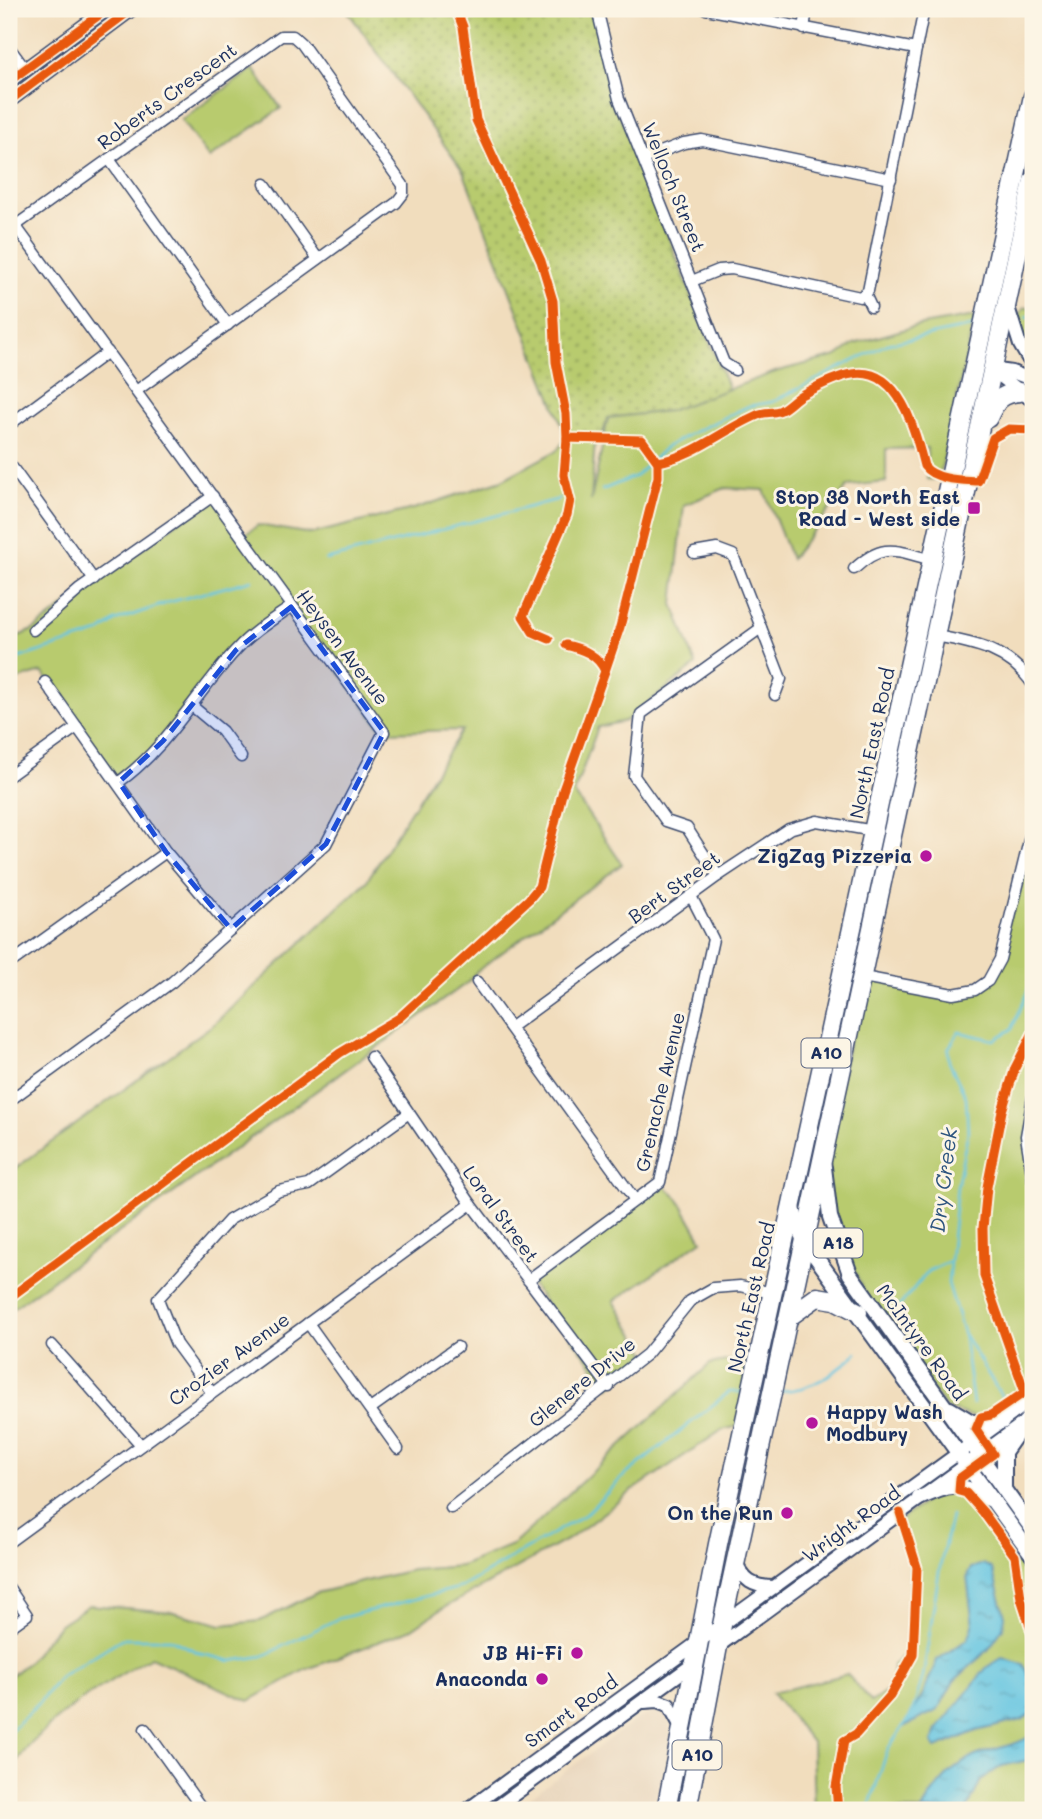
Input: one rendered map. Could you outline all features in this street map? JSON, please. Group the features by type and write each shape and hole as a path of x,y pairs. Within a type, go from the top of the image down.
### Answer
{"highway":[{"name":"North East Road","path":"666,1810 693,1664 751,1392 914,651 965,398 1033,96"},
{"name":"North East Road","path":"687,1810 722,1625 891,854 977,435 1033,181"},
{"path":"965,398 980,378 991,369 979,338"},
{"path":"977,435 998,399 1010,392 1029,391"},
{"path":"914,651 922,642 936,636 921,613"},
{"path":"891,854 874,831 888,822 900,808"},
{"path":"789,1317 817,1297 835,1300 858,1312"}],"main road":[{"path":"9,81 107,9"},
{"path":"9,101 132,9"},
{"path":"25,69 35,82"},
{"path":"1007,300 1016,335 1033,367"},
{"path":"991,369 1012,372 1029,391"},
{"name":"McIntyre Road","path":"823,1158 830,1217 846,1264 859,1289 943,1404 993,1501 1033,1556"},
{"name":"McIntyre Road","path":"792,1206 805,1242 968,1454 1004,1490 1033,1530"},
{"name":"Wright Road","path":"693,1664 919,1498 1002,1422 1033,1399"},
{"path":"943,1404 972,1422 1002,1422"},
{"path":"1004,1490 1004,1452 1029,1419"},
{"name":"Wright Road","path":"698,1643 774,1587 968,1454 1029,1419"},
{"path":"919,1498 960,1486 993,1501"},
{"path":"736,1561 742,1577 749,1582 774,1587"},
{"name":"Smart Road","path":"467,1810 698,1643"},
{"name":"Smart Road","path":"493,1810 693,1664"},
{"path":"644,1702 658,1701 669,1705 681,1727"}],"street":[{"name":"Welloch Street","path":"597,9 619,99 645,158 724,363 735,370"},
{"path":"706,9 916,49"},
{"path":"804,29 807,9"},
{"path":"692,281 719,270 732,268 860,297 869,292 924,9"},
{"name":"Roberts Crescent","path":"12,221 109,159 281,36 293,36 403,185 403,194 396,203 318,259"},
{"path":"9,47 25,69"},
{"path":"645,158 702,140 891,178"},
{"path":"109,159 228,325"},
{"path":"136,391 318,259 265,184"},
{"name":"Heysen Avenue","path":"9,1101 172,982 326,844 384,732 12,221"},
{"path":"864,294 871,307"},
{"path":"9,425 108,352"},
{"path":"9,463 93,580"},
{"path":"33,629 93,580 213,496"},
{"path":"694,553 717,549 733,555 781,679 775,695"},
{"path":"853,569 868,555 882,550 933,560"},
{"path":"119,782 156,748 236,650 259,628 291,607"},
{"path":"718,876 687,828 666,821 634,776 641,714 761,628"},
{"path":"936,636 989,647 1017,666 1032,682"},
{"path":"45,681 166,852 232,929"},
{"path":"192,706 222,731 241,757"},
{"path":"9,776 78,727"},
{"name":"Bert Street","path":"511,1027 718,876 798,824 828,821 874,831"},
{"path":"863,977 953,994 975,990 988,981 1000,959 1033,824"},
{"path":"9,964 166,852"},
{"name":"Grenache Avenue","path":"528,1280 660,1182 713,939 691,896"},
{"path":"477,982 635,1200"},
{"name":"Loral Street","path":"371,1057 471,1203 609,1387"},
{"path":"1033,1097 1026,1136 1033,1181"},
{"path":"212,1393 176,1343 158,1299 229,1220 279,1191 309,1185 409,1113"},
{"name":"Crozier Avenue","path":"10,1538 471,1203"},
{"name":"Glenere Drive","path":"450,1508 609,1387 647,1354 690,1301 713,1288 740,1286 773,1293"},
{"path":"308,1323 398,1449"},
{"path":"52,1345 141,1445"},
{"path":"370,1409 457,1347"},
{"path":"9,1588 27,1615 9,1628"},
{"path":"145,1729 203,1810"}],"highlighted area":[{"path":"291,607 384,732 326,844 231,929 166,852 119,782 163,741 236,650"}],"shaded area":[{"path":"659,1711 668,1717 671,1740 657,1810 513,1810 638,1718"}],"green space":[{"path":"346,9 592,9 609,88 729,390 669,411 608,418 601,438 567,438 463,171"},
{"path":"253,69 281,108 209,158 181,120"},
{"path":"1033,307 1033,367 1012,325 1024,308"},
{"path":"975,316 939,480 927,479 927,448 886,449 886,482 848,486 791,559 764,490 725,488 684,505 673,604 696,665 625,721 598,727 574,793 622,864 477,971 468,982 9,1311 9,1173 214,1024 366,882 462,730 384,732 291,607 236,650 134,771 119,782 42,672 9,682 9,640 33,630 213,496 242,537 258,525 311,534 417,508 502,480 556,451 567,438 595,439 591,501 608,418 669,411 778,371 837,356 854,344 916,326"},
{"path":"1033,821 1033,1107 1026,1141 1033,1168 1033,1400 992,1423 946,1408 867,1299 829,1213 823,1158 863,977 960,994 994,974"},
{"path":"660,1182 678,1198 702,1240 614,1301 647,1354 609,1387 528,1280"},
{"path":"759,1355 744,1425 722,1430 632,1491 572,1537 438,1611 412,1629 305,1670 249,1701 151,1657 92,1693 55,1720 38,1736 9,1772 9,1677 26,1664 59,1625 89,1605 173,1612 222,1625 260,1621 316,1593 412,1570 461,1566 514,1544 710,1364"},
{"path":"942,1489 993,1501 1033,1557 1033,1810 814,1810 812,1742 772,1693 847,1674 871,1702 892,1688 893,1665 910,1650 910,1566 899,1521"}],"water":[{"path":"983,1564 992,1569 1005,1616 1003,1628 988,1650 954,1681 938,1710 903,1727 923,1694 937,1660 968,1639 973,1626 967,1576 971,1568"},
{"path":"1002,1658 1023,1664 1033,1681 1033,1712 1022,1720 976,1731 936,1748 932,1742 937,1730 987,1667"},
{"path":"1033,1734 1033,1759 1002,1766 981,1780 967,1810 922,1810 948,1774 965,1761"}],"waterway":[{"path":"1026,317 1033,316"},
{"path":"602,490 636,476 666,447 694,432 749,406 772,402 887,344 975,326"},
{"path":"326,560 560,499"},
{"path":"9,661 99,633 115,621 170,602 252,580"},
{"name":"Dry Creek","path":"973,1404 963,1332 948,1283 957,1186 968,1132 966,1097 949,1062 948,1049 959,1032 994,1040 1012,1029 1033,979"},
{"path":"893,1314 928,1271 950,1261"},
{"path":"964,1334 1002,1397"},
{"path":"780,1391 802,1388 822,1380 857,1353"},
{"path":"9,1732 38,1704 61,1676 121,1639 170,1639 202,1654 231,1661 263,1656 337,1619 462,1587 586,1514 623,1477 729,1392 745,1392"},
{"name":"Dry Creek","path":"868,1810 888,1749 912,1713 923,1677 939,1572 951,1515"}],"cycle path":[{"path":"9,81 107,9"},
{"path":"9,101 132,9"},
{"path":"456,9 463,27 476,120 541,261 553,301 556,362 566,414 567,438 642,440 658,462 658,477 620,627 605,671"},
{"path":"658,462 685,454 747,420 781,410 814,388 852,374 869,374 882,380 894,391 910,420 924,466 941,477 978,481 993,438 1009,429 1033,430"},
{"path":"549,639 533,632 523,616 567,515 570,500 564,475 567,438"},
{"path":"9,1298 340,1053 399,1018 529,899 539,887 563,790 605,671 589,653 566,645"},
{"path":"1033,1033 1015,1068 1002,1111 987,1187 983,1228 984,1276 1025,1392 991,1415 981,1417 976,1429 993,1454 960,1478 959,1491 966,1493 983,1512 1015,1556 1021,1598 1033,1635"},
{"path":"838,1810 836,1787 844,1741 856,1734 890,1696 913,1655 917,1567 900,1513"}],"place":[{"name":"Stop 38 North East Road - West side","path":"974,508"},
{"name":"ZigZag Pizzeria","path":"926,856"},
{"name":"Happy Wash Modbury","path":"812,1423"},
{"name":"On the Run","path":"787,1513"},
{"name":"JB Hi-Fi","path":"577,1653"},
{"name":"Anaconda","path":"542,1679"}]}
